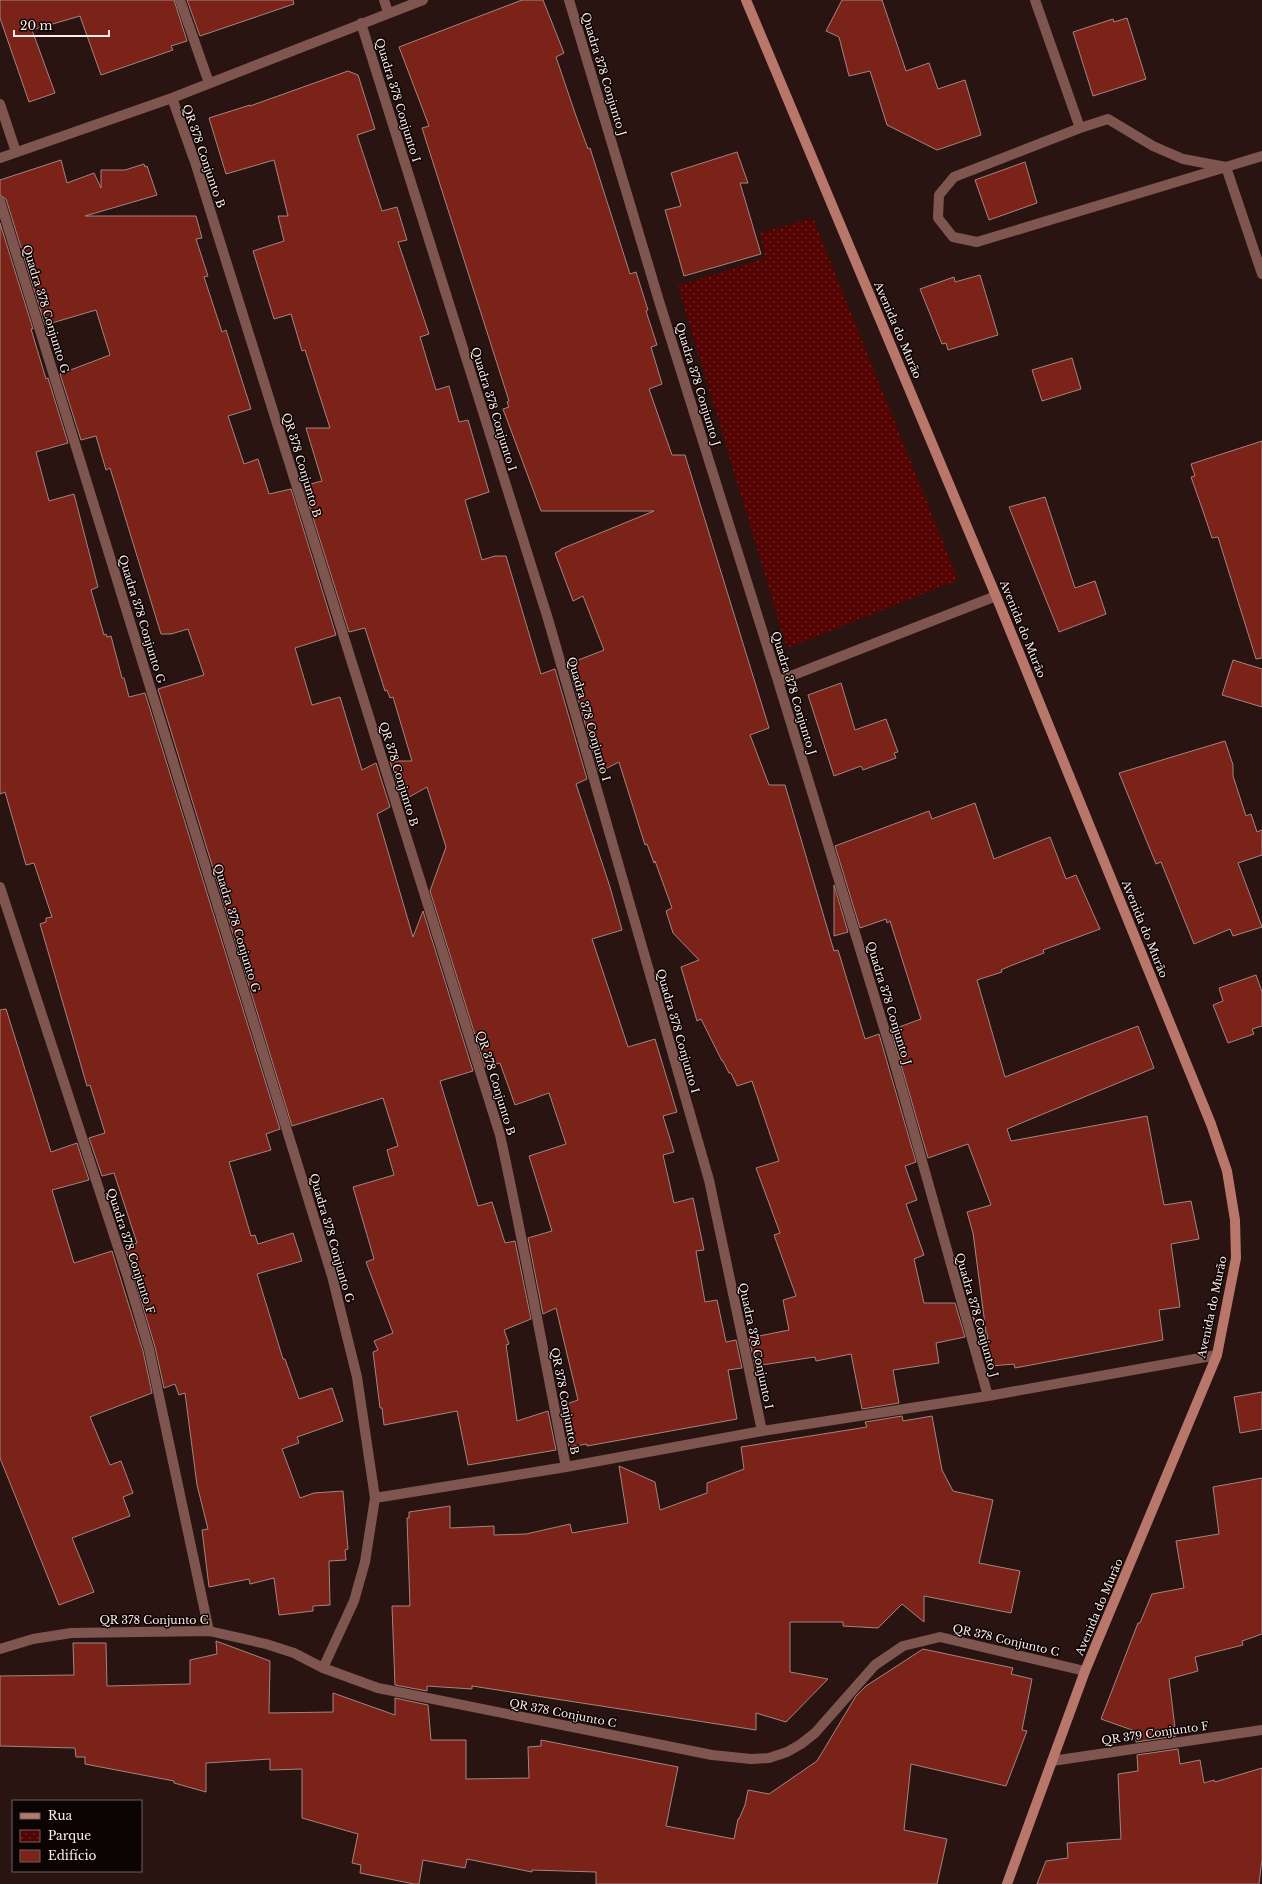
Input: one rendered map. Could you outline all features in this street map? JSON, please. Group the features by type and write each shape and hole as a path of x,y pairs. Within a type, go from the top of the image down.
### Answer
{"street":[{"path":"180,0 209,83"},
{"path":"384,0 388,12"},
{"path":"0,158 172,98 388,12 423,0"},
{"name":"Quadra 378 Conjunto J","path":"569,0 662,309 892,1054 988,1396"},
{"name":"Avenida do Murão","path":"746,0 996,596 1211,1124 1227,1171 1235,1220 1236,1258 1217,1355 1085,1671 1007,1884"},
{"path":"1035,0 1080,128"},
{"name":"Quadra 378 Conjunto I","path":"361,23 548,619 709,1180 762,1431"},
{"name":"QR 378 Conjunto B","path":"172,98 198,170 500,1135 515,1203 532,1298 566,1467"},
{"path":"0,104 16,152"},
{"path":"1226,167 1183,159 1153,146 1108,119 1080,128 954,177 939,195 938,218 953,237 977,242 1226,167 1262,156"},
{"path":"1226,167 1262,274"},
{"name":"Quadra 378 Conjunto G","path":"0,201 332,1276 357,1378 375,1498 366,1562 354,1601 323,1668"},
{"path":"778,681 996,596"},
{"name":"Quadra 378 Conjunto F","path":"0,887 128,1278 149,1349 210,1631"},
{"path":"375,1498 566,1467 762,1431 988,1396 1217,1355"},
{"name":"QR 378 Conjunto C","path":"0,1649 33,1639 71,1633 210,1631 273,1646 294,1653 323,1668 378,1688 712,1756 751,1759 769,1758 787,1752 801,1744 815,1733 875,1665 903,1646 940,1637 1085,1671"},
{"name":"QR 379 Conjunto F","path":"1052,1761 1262,1730"}],"green space":[{"path":"813,218 958,580 787,648 678,286 765,258 760,233"}],"building":[{"path":"0,0 174,0 187,41 171,46 173,50 101,75 80,16 32,30 55,93 29,102 0,18"},
{"path":"187,0 293,0 294,4 200,36"},
{"path":"522,0 543,0 564,53 556,57 588,149 590,148 630,274 636,272 648,310 646,311 657,345 651,347 662,384 649,389 672,455 685,455 769,728 750,735 769,785 785,785 834,951 838,950 865,1039 879,1034 916,1162 905,1166 917,1200 906,1204 924,1255 914,1259 924,1303 955,1303 965,1337 936,1343 939,1363 893,1370 899,1403 862,1409 851,1354 816,1361 815,1357 755,1366 749,1338 789,1330 783,1300 796,1296 774,1235 780,1233 756,1168 779,1161 752,1081 737,1086 731,1073 729,1073 722,1061 701,1019 697,1021 681,967 699,960 673,933 666,911 672,908 655,861 654,863 647,844 645,845 619,762 599,772 568,664 604,650 583,596 573,601 555,553 561,549 654,511 541,511 503,409 509,407 507,402 509,401 422,128 429,126 399,47"},
{"path":"842,0 882,0 906,71 929,63 938,89 965,80 981,135 937,150 887,125 870,71 849,76 839,37 826,31"},
{"path":"1127,18 1146,79 1093,96 1073,32 1113,19 1114,22"},
{"path":"348,71 358,75 375,129 357,135 382,211 397,207 407,240 398,242 429,334 420,337 436,390 449,386 459,422 468,420 489,492 465,500 482,560 495,556 506,556 541,674 555,669 587,779 576,784 610,887 622,930 592,939 628,1047 655,1039 677,1112 663,1116 674,1152 663,1155 674,1203 693,1198 704,1250 696,1251 705,1302 717,1300 726,1342 736,1340 742,1368 728,1370 737,1419 587,1446 587,1444 569,1447 561,1406 578,1400 556,1308 543,1314 528,1238 552,1231 529,1156 566,1144 549,1093 515,1105 500,1063 485,1067 430,891 446,847 427,787 402,801 390,761 412,761 393,697 390,698 387,690 385,691 365,628 349,632 303,486 322,481 306,428 330,428 305,350 302,351 291,314 274,319 253,251 284,241 278,216 288,216 274,160 226,174 209,118 250,106"},
{"path":"737,152 748,183 740,183 761,254 684,276 665,210 681,206 671,173"},
{"path":"61,160 67,183 94,173 101,188 101,170 125,170 144,164 145,167 147,166 157,195 85,216 196,216 202,238 196,239 208,276 204,277 222,332 226,330 251,409 228,416 244,464 258,459 269,494 291,489 336,635 295,648 312,705 340,697 362,770 376,763 390,807 377,814 413,937 423,911 473,1071 440,1081 478,1206 492,1202 505,1243 515,1241 531,1319 504,1330 509,1344 506,1345 517,1421 548,1411 556,1450 468,1465 457,1411 384,1425 382,1408 380,1408 373,1352 378,1350 374,1341 393,1333 366,1262 374,1259 353,1187 394,1175 387,1150 398,1146 383,1098 292,1126 158,689 204,675 188,629 171,634 161,634 110,468 106,470 96,436 81,440 60,374 110,355 96,310 45,325 6,199 0,195 0,180"},
{"path":"1025,162 1037,203 989,220 975,180"},
{"path":"0,223 33,329 31,329 46,379 48,378 68,443 36,452 49,501 74,494 98,587 91,590 104,635 106,634 107,637 111,636 122,678 124,678 129,697 145,693 280,1129 266,1134 271,1150 229,1162 251,1236 255,1235 258,1244 293,1233 302,1261 257,1274 283,1359 285,1359 299,1399 332,1388 343,1421 297,1437 299,1443 282,1449 300,1498 314,1493 343,1491 348,1549 345,1550 346,1560 329,1561 330,1605 313,1606 313,1611 279,1615 274,1578 250,1584 249,1579 209,1587 202,1530 208,1529 197,1485 185,1393 179,1395 175,1384 164,1388 155,1347 125,1247 137,1243 114,1173 102,1176 89,1138 105,1133 90,1085 87,1086 40,924 46,922 46,918 52,917 34,863 26,865 5,792 0,794"},
{"path":"980,275 998,335 948,350 946,343 942,344 920,289 954,277 955,282"},
{"path":"1072,358 1081,389 1042,401 1032,370"},
{"path":"1262,441 1262,658 1256,659 1218,537 1212,538 1191,477 1195,476 1191,464"},
{"path":"1045,497 1075,588 1095,581 1106,614 1059,632 1009,507"},
{"path":"1233,660 1262,669 1262,707 1222,695"},
{"path":"841,683 855,730 886,719 898,752 894,753 896,758 863,770 861,766 834,776 808,695"},
{"path":"1225,741 1233,765 1233,776 1246,816 1251,814 1257,832 1262,830 1262,855 1238,863 1262,927 1233,936 1230,929 1194,944 1161,862 1156,864 1119,773"},
{"path":"975,803 994,859 1050,837 1066,879 1076,875 1100,929 1043,950 1044,953 1001,970 1002,972 977,980 1005,1077 1138,1026 1154,1068 1007,1129 1011,1141 1147,1116 1164,1205 1191,1201 1199,1239 1171,1244 1180,1307 1159,1310 1163,1340 1015,1368 1014,1364 991,1366 987,1333 978,1335 973,1317 986,1332 973,1233 967,1212 991,1205 968,1144 928,1158 891,1030 921,1019 890,921 887,923 886,919 860,928 835,846 929,811 932,819"},
{"path":"834,885 848,932 834,936"},
{"path":"1256,975 1262,992 1262,1026 1252,1029 1254,1034 1228,1043 1213,1005 1223,1001 1219,988"},
{"path":"6,1009 51,1152 77,1143 89,1180 52,1190 74,1263 112,1251 143,1351 152,1393 90,1417 110,1465 121,1461 133,1493 123,1497 130,1516 72,1538 94,1592 59,1605 0,1458 0,1010"},
{"path":"1262,1392 1262,1429 1240,1433 1234,1397"},
{"path":"902,1416 903,1421 932,1416 942,1470 953,1491 993,1500 979,1563 1020,1571 1011,1613 924,1596 924,1622 902,1604 878,1628 843,1626 843,1622 790,1622 790,1672 828,1679 786,1722 756,1713 756,1730 472,1686 472,1689 427,1686 427,1691 395,1685 392,1606 410,1606 407,1518 409,1518 409,1512 450,1506 450,1528 494,1526 494,1535 526,1534 570,1524 572,1533 628,1523 619,1466 655,1482 660,1510 707,1493 707,1483 744,1469 741,1447 867,1427 865,1422"},
{"path":"1262,1478 1262,1634 1242,1641 1243,1645 1195,1657 1198,1671 1169,1679 1176,1736 1136,1742 1135,1731 1101,1719 1138,1623 1140,1623 1152,1594 1184,1588 1176,1541 1219,1534 1213,1487"},
{"path":"216,1641 270,1661 269,1713 333,1712 333,1693 395,1715 395,1698 428,1705 431,1740 466,1740 466,1779 529,1778 528,1747 541,1746 541,1740 678,1767 666,1826 734,1839 738,1819 745,1805 748,1790 769,1794 817,1761 856,1696 866,1686 923,1649 1013,1668 1011,1674 1032,1679 1022,1730 1027,1731 1006,1786 911,1764 904,1830 947,1839 937,1884 596,1884 596,1872 532,1870 532,1872 467,1859 465,1868 423,1860 419,1884 414,1884 360,1873 361,1865 352,1863 358,1834 302,1818 302,1769 270,1770 270,1759 206,1763 206,1792 174,1783 174,1781 85,1764 85,1757 76,1757 75,1748 0,1746 0,1676 74,1675 73,1643 106,1643 107,1686 190,1684 190,1660 217,1654"},
{"path":"1178,1749 1180,1764 1200,1760 1204,1783 1214,1780 1215,1782 1262,1768 1262,1859 1259,1884 1037,1884 1046,1861 1068,1858 1067,1843 1121,1839 1118,1774 1138,1771 1137,1755"}]}
